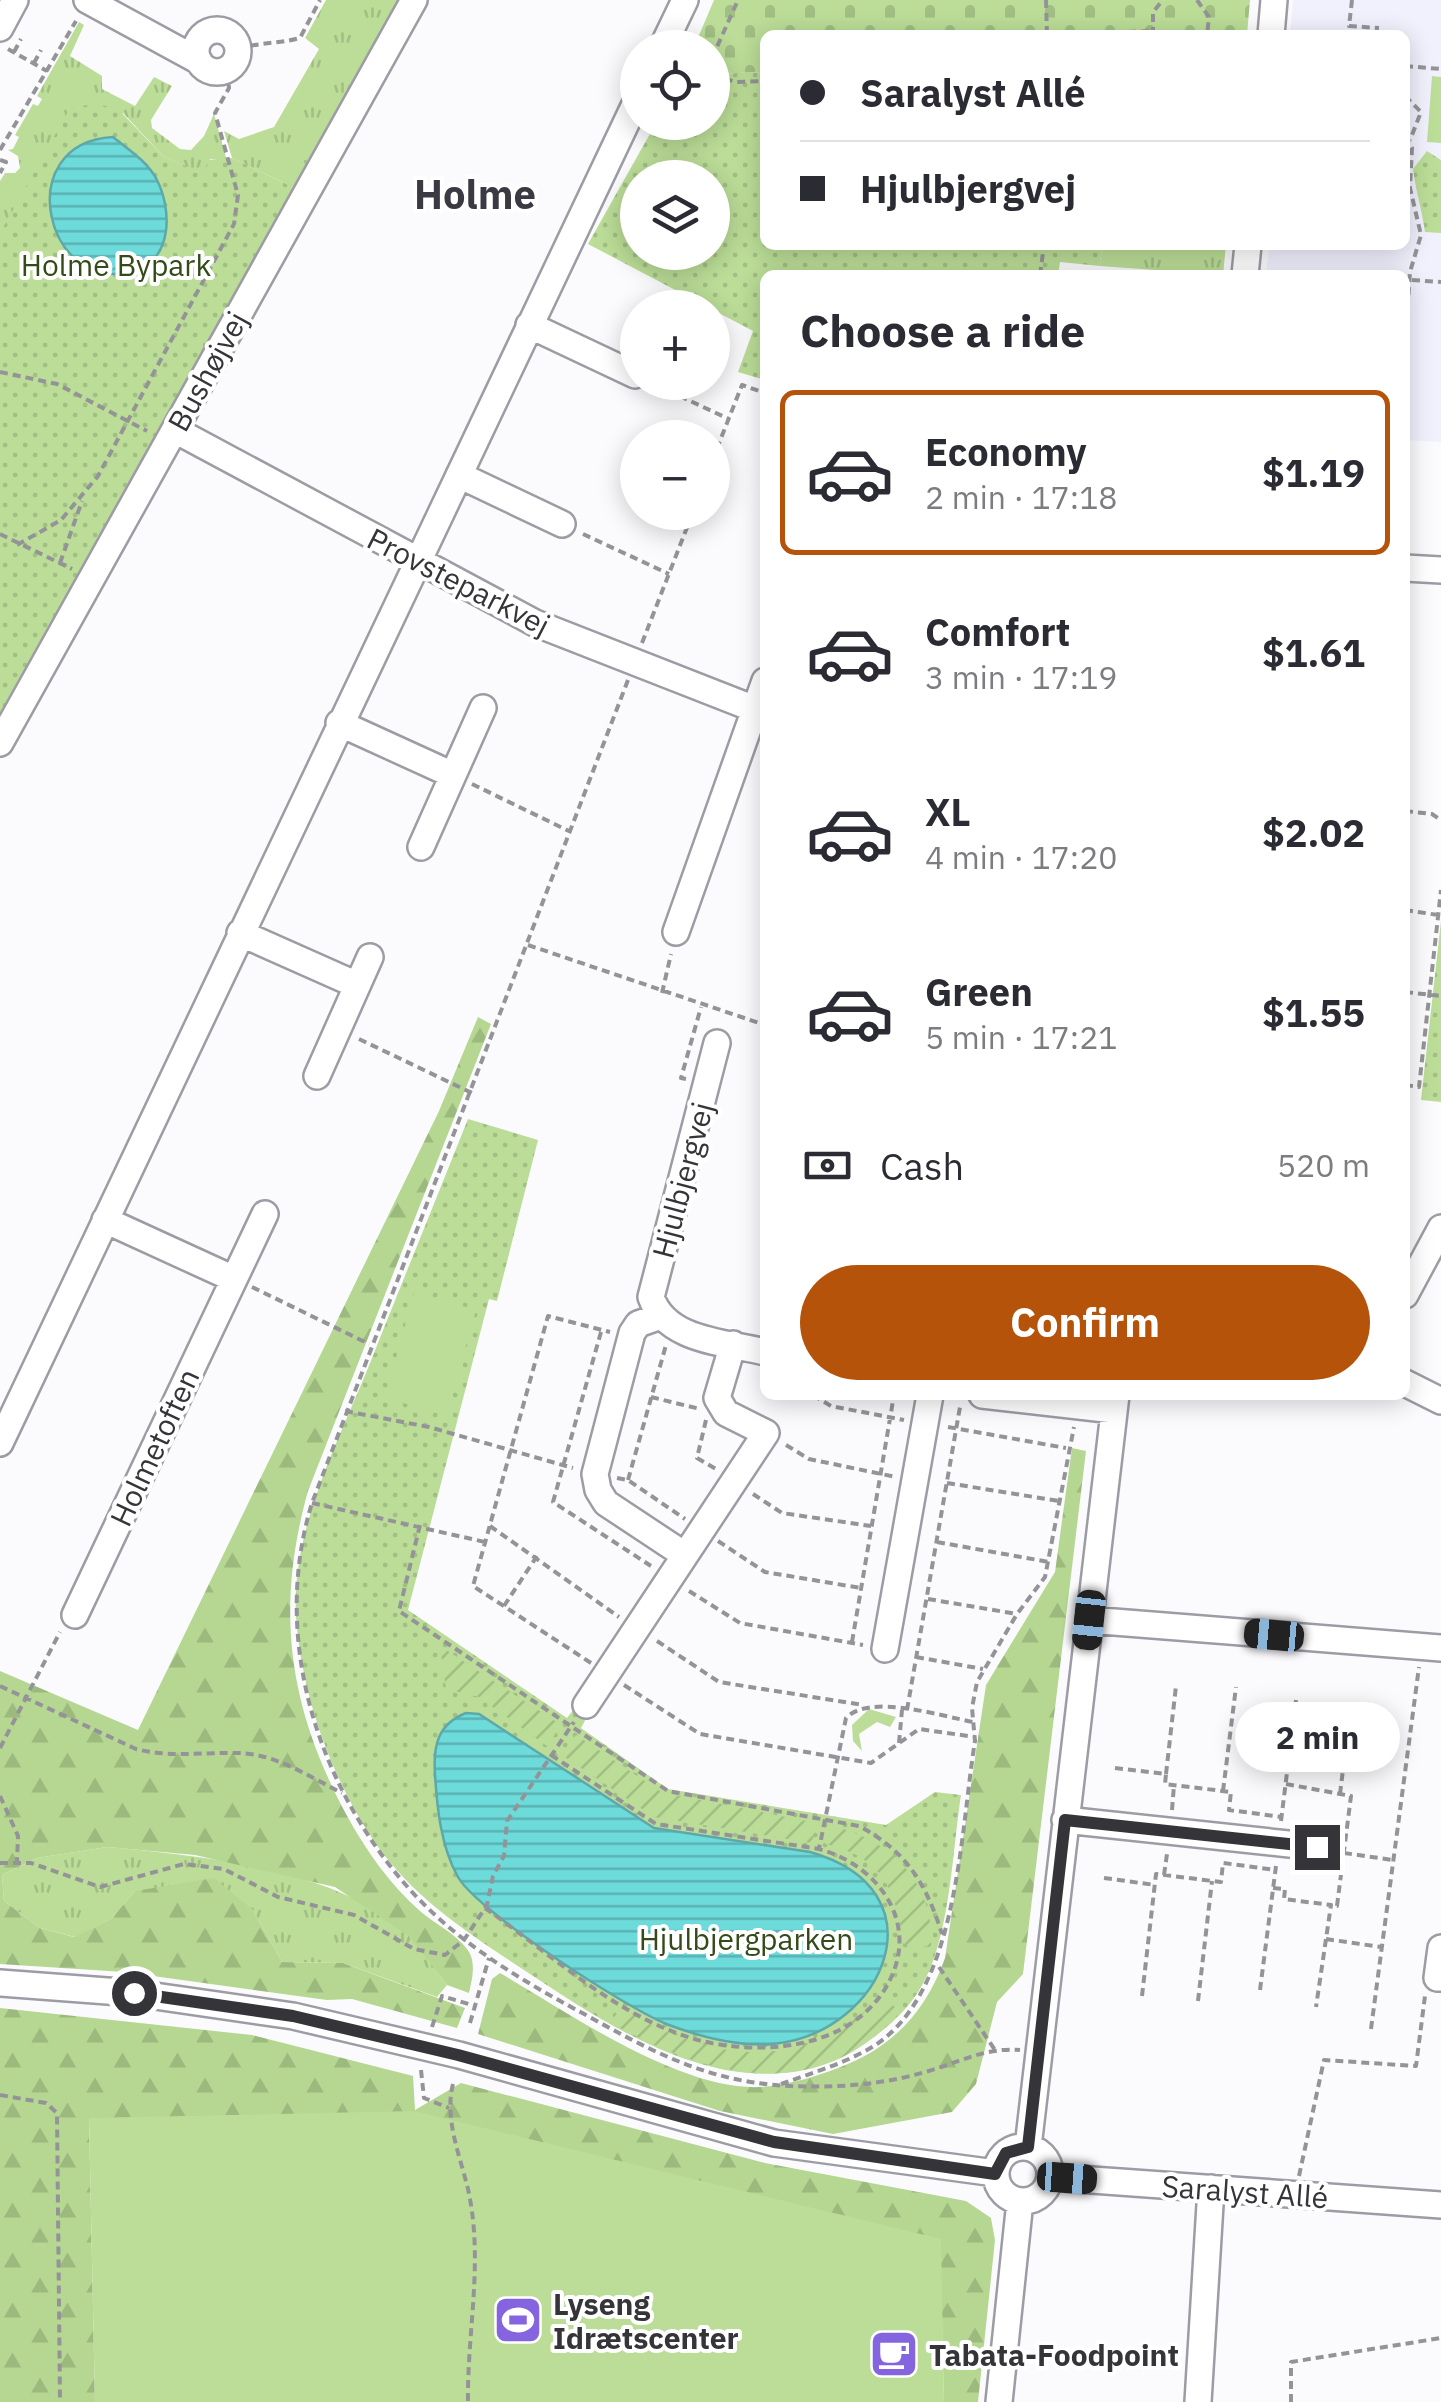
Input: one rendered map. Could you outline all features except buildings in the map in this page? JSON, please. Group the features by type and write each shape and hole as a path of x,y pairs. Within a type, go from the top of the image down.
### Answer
{"street":[{"path":"11,34 15,0"},
{"path":"88,0 199,61 208,70 233,60 228,33 215,31 198,42 199,61"},
{"name":"Bushøjvej","path":"0,742 414,0"},
{"path":"670,30 684,0"},
{"path":"1271,30 1274,0"},
{"path":"0,1443 620,135"},
{"path":"529,325 620,368"},
{"name":"Provsteparkvej","path":"171,436 535,623 634,665 760,711"},
{"path":"458,474 562,524"},
{"path":"1410,568 1441,570"},
{"path":"421,847 484,708"},
{"path":"676,932 760,711"},
{"path":"339,723 453,775"},
{"path":"240,933 357,985"},
{"path":"317,1076 370,957"},
{"name":"Hjulbjergvej","path":"658,1317 652,1297 718,1043"},
{"name":"Holmetoften","path":"74,1615 265,1214"},
{"path":"105,1220 234,1278"},
{"path":"1410,1288 1426,1264 1441,1228"},
{"path":"674,1548 606,1504 596,1474 632,1333 638,1324 658,1317 672,1329 760,1351"},
{"path":"579,1716 766,1433 726,1413 717,1398 734,1344"},
{"path":"1410,1386 1441,1401"},
{"path":"885,1649 929,1400"},
{"path":"971,1401 1108,1404 1089,1620 1028,2147"},
{"path":"1089,1620 1431,1648"},
{"path":"1065,1820 1317,1847"},
{"path":"1439,1978 1441,1948"},
{"path":"0,1983 134,1993 293,2016 426,2047 774,2142 995,2174"},
{"path":"1028,2147 1046,2161 1050,2176 1036,2198 1020,2201 1000,2189 995,2174 1006,2153 1028,2147"},
{"name":"Saralyst Allé","path":"1050,2176 1441,2205"},
{"path":"1198,2402 1211,2188"},
{"path":"999,2402 1020,2201"}],"path":[{"path":"0,150 88,0"},
{"path":"17,545 61,520 84,495 130,421 237,214 238,195 215,113 229,88 233,60 269,39 282,43 300,38 320,0"},
{"path":"725,30 738,0"},
{"path":"1046,0 1049,30"},
{"path":"1197,0 1208,17 1207,30"},
{"path":"1352,0 1349,26 1375,30"},
{"path":"1153,30 1158,2"},
{"path":"11,34 14,52"},
{"path":"0,44 47,71"},
{"path":"34,63 41,50"},
{"path":"1410,66 1441,68"},
{"path":"730,80 760,81"},
{"path":"1410,101 1421,112 1410,134"},
{"path":"0,160 6,162 0,173"},
{"path":"1410,188 1421,235 1410,300"},
{"path":"1412,280 1441,282"},
{"path":"0,372 57,384 130,421 171,436"},
{"path":"688,400 728,419 742,385 760,390"},
{"path":"60,563 84,495"},
{"path":"562,524 669,574"},
{"path":"686,530 312,1502 297,1550 294,1614 310,1709 342,1793 374,1846 414,1895 489,1958 670,2061 725,2078 777,2085 884,2080 995,2050 1038,2054"},
{"path":"0,534 92,579"},
{"path":"453,775 571,832"},
{"path":"1410,812 1432,814 1441,820"},
{"path":"1410,1086 1419,1087 1441,890"},
{"path":"1410,911 1438,915"},
{"path":"662,993 676,932"},
{"path":"526,944 662,993 760,1022"},
{"path":"1410,992 1441,996"},
{"path":"338,1029 472,1093"},
{"path":"234,1278 372,1346"},
{"path":"628,1480 666,1344"},
{"path":"652,1397 708,1411 697,1458 782,1513 871,1526"},
{"path":"852,1643 893,1400"},
{"path":"899,1743 947,1483 971,1401"},
{"path":"777,2085 875,2045 915,2008 937,1965 975,1741 973,1722 983,1669 999,1650 1017,1614 1036,1594 1049,1562 1070,1435 1108,1404"},
{"path":"346,1410 428,1427 628,1480 765,1572 861,1588"},
{"path":"766,1433 809,1459 915,1480"},
{"path":"947,1483 1059,1500"},
{"path":"312,1502 486,1542"},
{"path":"420,1525 398,1611 579,1716 668,1792 858,1826 885,1840 914,1867 943,1938"},
{"path":"490,1526 537,1556 548,1570 719,1682 973,1722"},
{"path":"937,1542 1049,1562"},
{"path":"504,1606 537,1556"},
{"path":"670,1578 740,1623 983,1669"},
{"path":"926,1599 1017,1614"},
{"path":"0,1748 64,1623 74,1615"},
{"path":"1371,2029 1393,1860 1431,1648"},
{"path":"0,1686 136,1750 158,1755 242,1753 268,1758 342,1793"},
{"path":"1176,1686 1165,1784 1230,1792 1229,1810 1282,1817"},
{"path":"1223,1791 1236,1687"},
{"path":"1340,1794 1352,1705"},
{"path":"819,1849 846,1718 855,1708 868,1706"},
{"path":"0,1864 17,1862 100,1887 184,1864 224,1868 278,1897 354,1915 414,1949 439,1956 464,1940 485,1908 493,1876 504,1856 508,1821 579,1716"},
{"path":"485,1908 584,1980 669,2030 736,2048 804,2044 830,2034 884,1991 896,1962 896,1922 885,1889 868,1871 842,1856 819,1849 656,1824 550,1754"},
{"path":"1114,1768 1166,1774"},
{"path":"1273,1888 1285,1889 1284,1898 1336,1906 1352,1796 1286,1784"},
{"path":"0,1796 18,1836 17,1862"},
{"path":"1344,1852 1393,1860"},
{"path":"1142,1996 1156,1874 1221,1882 1223,1863 1276,1870"},
{"path":"1104,1878 1155,1884"},
{"path":"1198,2001 1212,1881"},
{"path":"1316,2007 1331,1905"},
{"path":"1326,1939 1382,1947"},
{"path":"470,2023 489,1958"},
{"path":"937,1965 995,2050"},
{"path":"1295,2195 1324,2060 1416,2066 1426,1988 1439,1978"},
{"path":"449,2108 424,2098 419,2083 426,2047 442,1996 474,2006"},
{"path":"453,2084 449,2108 474,2222 476,2315 467,2337 468,2402"},
{"path":"0,2095 46,2103 57,2113 60,2402"},
{"path":"1291,2402 1292,2362 1441,2338"}],"shaded area":[{"path":"1293,0 1441,0 1441,442 1410,440 1410,270 1266,270 1268,250 1410,250 1410,30 1290,30"}],"green space":[{"path":"326,0 399,0 295,188 232,158 224,131 239,139 274,127 319,49 305,38"},
{"path":"714,0 1250,0 1247,30 760,30 760,72 730,73 730,30 701,30"},
{"path":"79,22 84,25 70,56 102,76 102,89 135,106 154,77 172,86 151,120 152,128 180,149 191,150 204,136 214,114 227,161 210,159 204,174 164,157 123,113 0,350 0,181 5,173 15,173 20,168 18,156 8,150 13,149 19,137 15,135 33,104 38,106 42,99 37,96"},
{"path":"760,72 760,250 1102,250 1100,266 1060,262 1059,270 760,270 760,379 738,372 753,331 730,319 730,290 675,290 637,270 730,270 730,160 635,160 646,140 730,140 730,73"},
{"path":"1432,76 1441,77 1441,143 1427,142"},
{"name":"Holme Bypark","path":"94,104 117,108 164,157 203,173 209,160 232,158 295,188 0,715 0,233 70,108"},
{"path":"1427,151 1441,160 1441,233 1425,232 1414,177 1413,169"},
{"path":"620,187 620,261 588,244"},
{"path":"1102,250 1226,250 1224,270 1100,266"},
{"path":"1441,921 1441,1102 1421,1100"},
{"path":"478,1017 491,1024 308,1491 292,1576 290,1617 300,1695 326,1774 353,1827 388,1878 420,1911 467,1949 473,1965 469,1993 447,1985 409,1936 335,1887 195,1855 107,1847 37,1858 2,1875 4,1901 40,1928 74,1937 111,1919 135,1891 214,1878 252,1909 282,1962 343,1963 465,2008 457,2028 352,1999 327,2000 124,1972 0,1964 0,1671 138,1730 439,1111"},
{"name":"Hjulbjergparken","path":"468,1119 538,1140 497,1301 489,1299 408,1610 567,1718 578,1704 590,1711 581,1728 668,1789 886,1825 935,1792 961,1795 943,1924 929,1972 918,1992 897,2018 871,2039 810,2068 768,2074 726,2070 684,2059 604,2020 488,1946 427,1900 376,1844 346,1792 321,1735 304,1676 296,1616 296,1584 308,1520"},
{"path":"414,1292 476,1310 447,1415 385,1398"},
{"path":"1072,1448 1086,1451 1023,1974 997,2002 976,2084 952,2112 833,2134 720,2111 478,2034 492,1979 500,1973 631,2049 704,2079 739,2086 780,2085 830,2071 875,2050 905,2026 928,1995 945,1958 986,1685 1055,1572"},
{"path":"440,1646 561,1725 547,1746 479,1697 446,1689"},
{"path":"869,1709 896,1717 890,1727 877,1722 859,1734 862,1751 853,1741 852,1725"},
{"path":"576,1735 661,1792 816,1823 812,1843 654,1817 562,1755"},
{"path":"829,1825 871,1841 904,1866 925,1902 931,1947 904,1945 897,1908 884,1879 861,1858 825,1844"},
{"path":"107,1847 226,1861 308,1881 346,1895 381,1914 410,1937 447,1985 437,1997 343,1963 282,1962 252,1909 135,1891 111,1919 75,1937 40,1928 4,1901 2,1875 37,1858"},
{"path":"881,1998 901,2011 868,2041 834,2061 798,2071 761,2073 723,2068 685,2057 611,2023 619,2009 688,2040 721,2049 785,2050 817,2040"},
{"path":"0,2008 252,2035 413,2076 415,2110 461,2083 765,2163 966,2201 991,2218 995,2240 978,2402 944,2402 940,2239 89,2118 95,2402 0,2402"},
{"name":"Lyseng Idrætscenter","path":"414,2111 941,2239 944,2402 95,2402 89,2118"}],"water":[{"path":"113,137 153,173 162,192 167,219 162,245 147,265 134,271 104,273 79,262 61,242 52,216 51,189 60,164 80,146"},
{"path":"466,1713 479,1714 654,1828 810,1852 852,1871 877,1896 887,1927 884,1958 870,1988 845,2015 812,2034 773,2044 747,2044 707,2037 649,2016 556,1958 471,1893 458,1877 448,1853 439,1814 435,1754 443,1729"}],"place":[{"name":"Lyseng Idrætscenter","path":"518,2320"},
{"name":"Tabata-Foodpoint","path":"894,2354"}],"district":[{"name":"Holme","path":"475,194"}],"route":[{"path":"134,1993 293,2016 458,2055 774,2142 822,2152 995,2174 1006,2153 1028,2147 1065,1820 1317,1847"}]}
